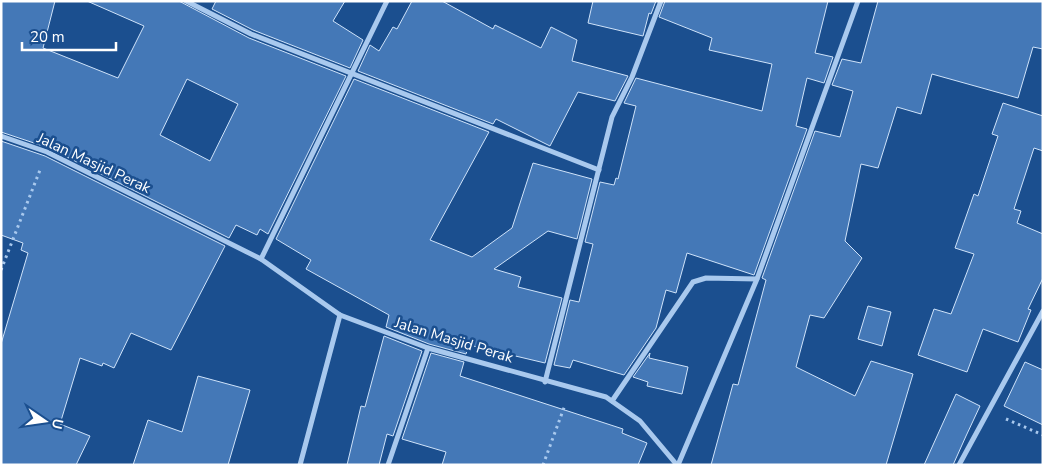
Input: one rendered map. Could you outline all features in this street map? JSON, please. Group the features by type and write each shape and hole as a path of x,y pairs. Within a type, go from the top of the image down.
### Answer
{"street":[{"path":"186,1 251,34 599,170"},
{"path":"261,259 387,1"},
{"path":"545,382 612,117 632,77 661,1"},
{"path":"678,465 756,279 858,1"},
{"name":"Jalan Masjid Perak","path":"1,136 47,152 261,259 340,315 428,348 485,362 545,382 606,397 640,421 678,465"},
{"path":"612,401 693,282 706,278 756,279"},
{"path":"959,465 1043,311"},
{"path":"300,465 340,315"},
{"path":"388,465 428,348"}],"path":[{"path":"1,270 47,152"},
{"path":"543,465 571,388"},
{"path":"989,411 1043,435"}],"building":[{"path":"1,1 55,1 43,48 118,78 144,26 87,1 179,1 249,38 346,76 268,234 260,229 257,235 236,225 229,238 49,148 1,132","holes":["187,79 238,104 210,161 160,135"]},
{"path":"216,1 345,1 333,21 363,40 350,68 253,30 212,9"},
{"path":"412,1 442,1 493,29 495,25 541,48 551,27 577,40 572,61 628,76 615,101 578,92 550,146 496,119 493,124 358,71 370,45 379,51 393,27 397,29"},
{"path":"593,1 656,1 651,14 649,13 643,36 588,23"},
{"path":"665,1 828,1 815,53 833,57 824,83 807,78 796,126 807,129 754,275 687,253 676,293 666,290 656,328 624,375 573,360 570,368 554,365 570,300 579,302 593,244 585,242 600,182 614,185 616,178 618,179 636,106 624,103 636,78 762,111 772,64 709,50 712,38 659,17"},
{"path":"878,1 1043,1 1043,49 1033,47 1018,98 932,74 921,114 897,107 878,168 861,164 845,241 862,258 824,318 810,315 796,367 855,396 871,361 913,374 886,465 711,465 733,384 738,385 766,280 762,278 815,131 840,137 853,91 832,85 842,59 861,63"},
{"path":"354,79 489,132 430,240 472,257 512,228 533,163 592,179 577,239 548,231 494,269 521,277 518,287 562,298 545,363 469,345 466,354 429,344 386,327 389,315 306,269 311,260 276,239"},
{"path":"1003,103 1043,116 1043,151 1034,148 1014,209 1021,211 1017,223 1043,234 1043,278 1028,309 1031,310 1018,342 983,329 967,372 918,355 934,309 951,314 974,254 955,248 974,194 978,196 998,136 992,134"},
{"path":"1,141 45,156 225,246 171,350 131,333 114,368 103,363 102,366 80,358 60,424 90,436 76,465 1,465 1,344 28,253 21,250 23,243 1,235"},
{"path":"868,306 891,312 882,346 858,339"},
{"path":"384,336 422,351 393,436 387,434 379,465 347,465 361,406 365,407"},
{"path":"431,353 464,362 460,376 623,429 622,433 647,443 638,465 442,465 446,452 402,439"},
{"path":"650,353 649,358 688,367 682,394 647,386 648,382 633,377"},
{"path":"1025,362 1043,370 1043,425 1004,406"},
{"path":"198,376 250,390 228,465 133,465 148,420 182,432"},
{"path":"956,394 980,406 953,465 924,465"}]}
